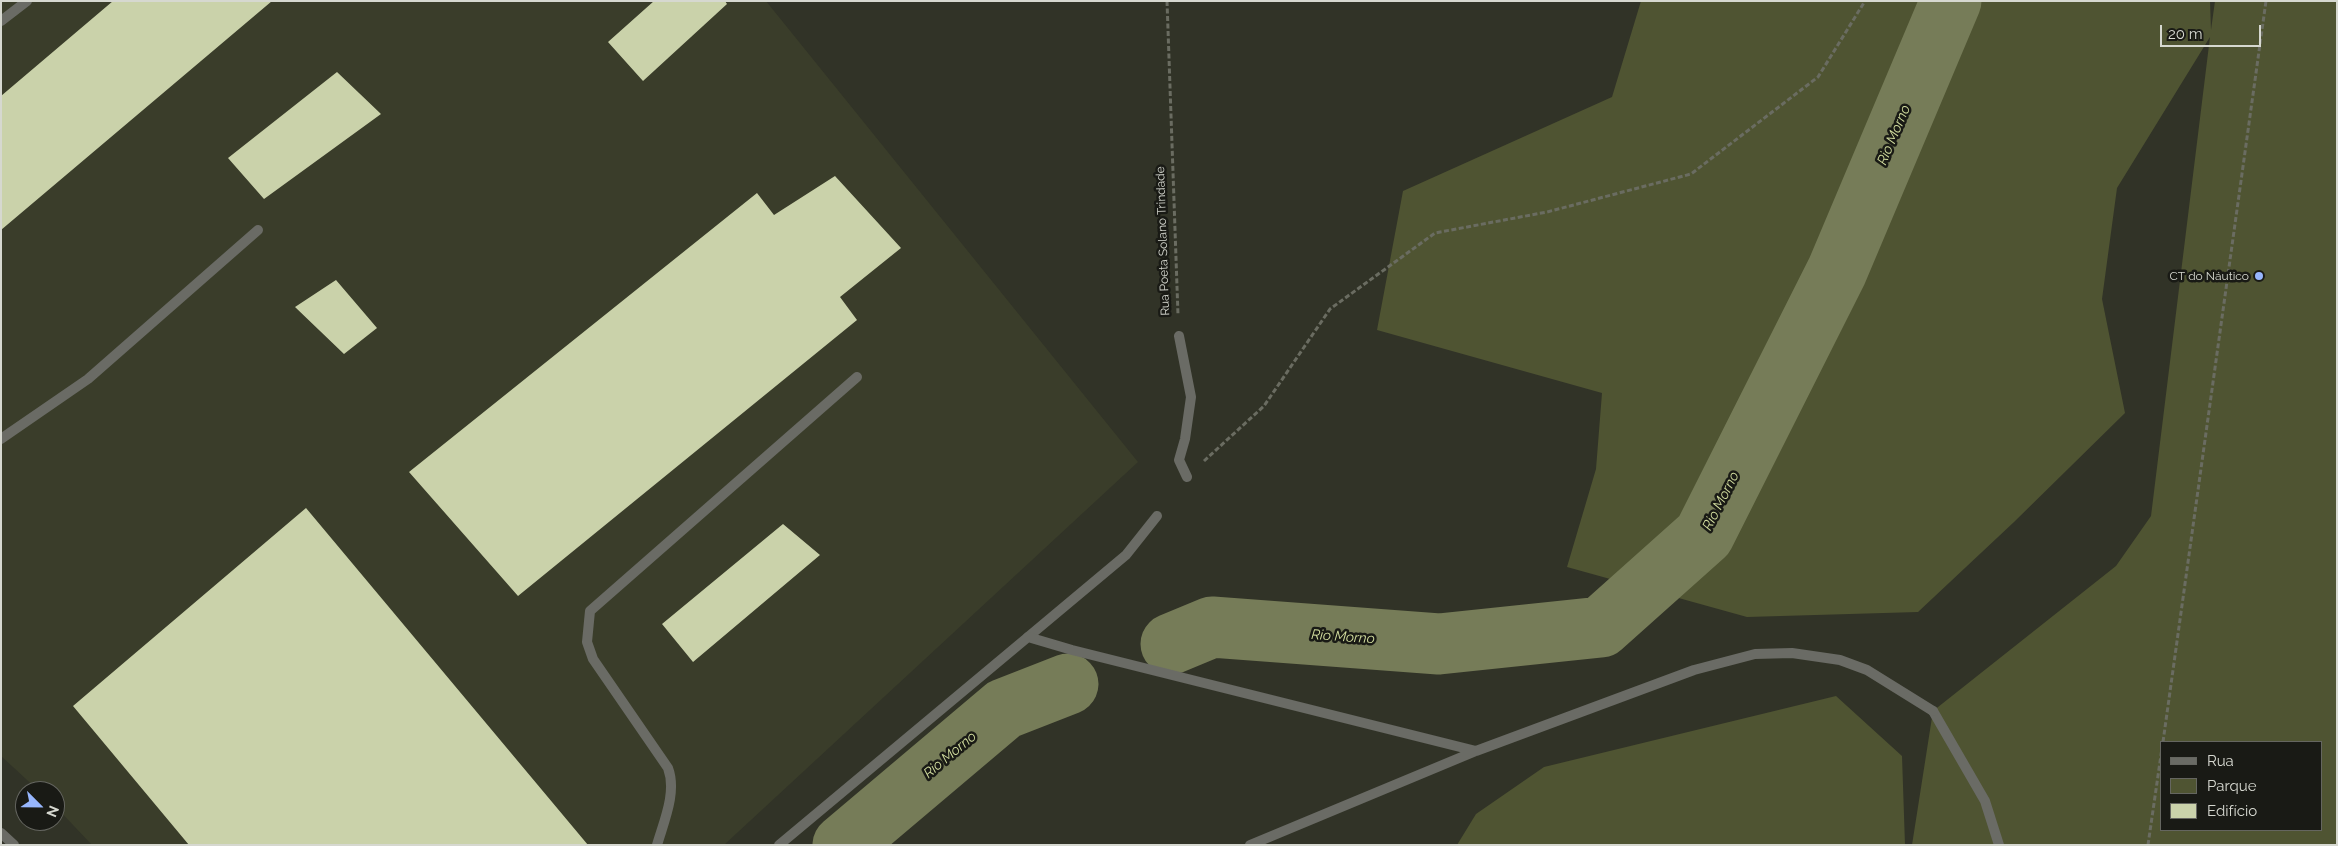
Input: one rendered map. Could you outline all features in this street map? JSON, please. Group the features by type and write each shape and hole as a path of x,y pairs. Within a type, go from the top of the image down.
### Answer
{"street":[{"path":"1,21 27,1"},
{"path":"1,439 88,379 258,230"},
{"path":"1179,336 1191,396 1185,439 1179,460 1187,476"},
{"path":"657,845 672,779 668,768 593,660 587,642 590,611 857,377"},
{"path":"779,845 1126,555 1156,516"},
{"path":"1028,637 1072,650 1476,750"},
{"path":"1250,845 1476,750 1694,670 1755,654 1792,653 1840,660 1867,670 1933,711 1985,800 1999,845"},
{"path":"1,833 14,845"}],"path":[{"name":"Rua Poeta Solano Trindade","path":"1167,1 1179,336"},
{"path":"1187,476 1264,406 1330,309 1435,233 1547,212 1691,174 1818,77 1865,1"},
{"path":"2163,741 2266,1"},
{"path":"2148,845 2160,762"}],"shaded area":[{"path":"1,1 766,1 1138,462 724,845 92,845 65,817 65,781 28,781 1,756"}],"green space":[{"path":"1641,1 2210,1 2211,30 2215,1 2337,1 2337,845 1912,845 1933,711 2116,566 2151,516 2210,37 2117,188 2102,299 2125,413 2014,522 1918,612 1747,617 1567,567 1596,469 1602,393 1377,330 1403,191 1612,97"},
{"path":"1836,696 1902,756 1905,845 1457,845 1476,814 1544,767"}],"building":[{"path":"113,1 272,1 1,230 1,96"},
{"path":"654,1 725,1 727,4 643,81 608,42"},
{"path":"337,72 381,114 264,199 228,158"},
{"path":"835,176 901,248 840,297 857,320 518,596 409,472 757,193 774,215"},
{"path":"336,280 377,328 344,354 295,307"},
{"path":"306,508 588,845 189,845 73,706"},
{"path":"783,524 820,555 693,662 662,624"}],"waterway":[{"name":"Rio Morno","path":"1171,644 1212,627 1439,644 1601,627 1704,535 1837,271 1951,1"},
{"name":"Rio Morno","path":"843,845 1004,709 1068,684"}],"place":[{"name":"CT do Náutico","path":"2259,276"}]}
